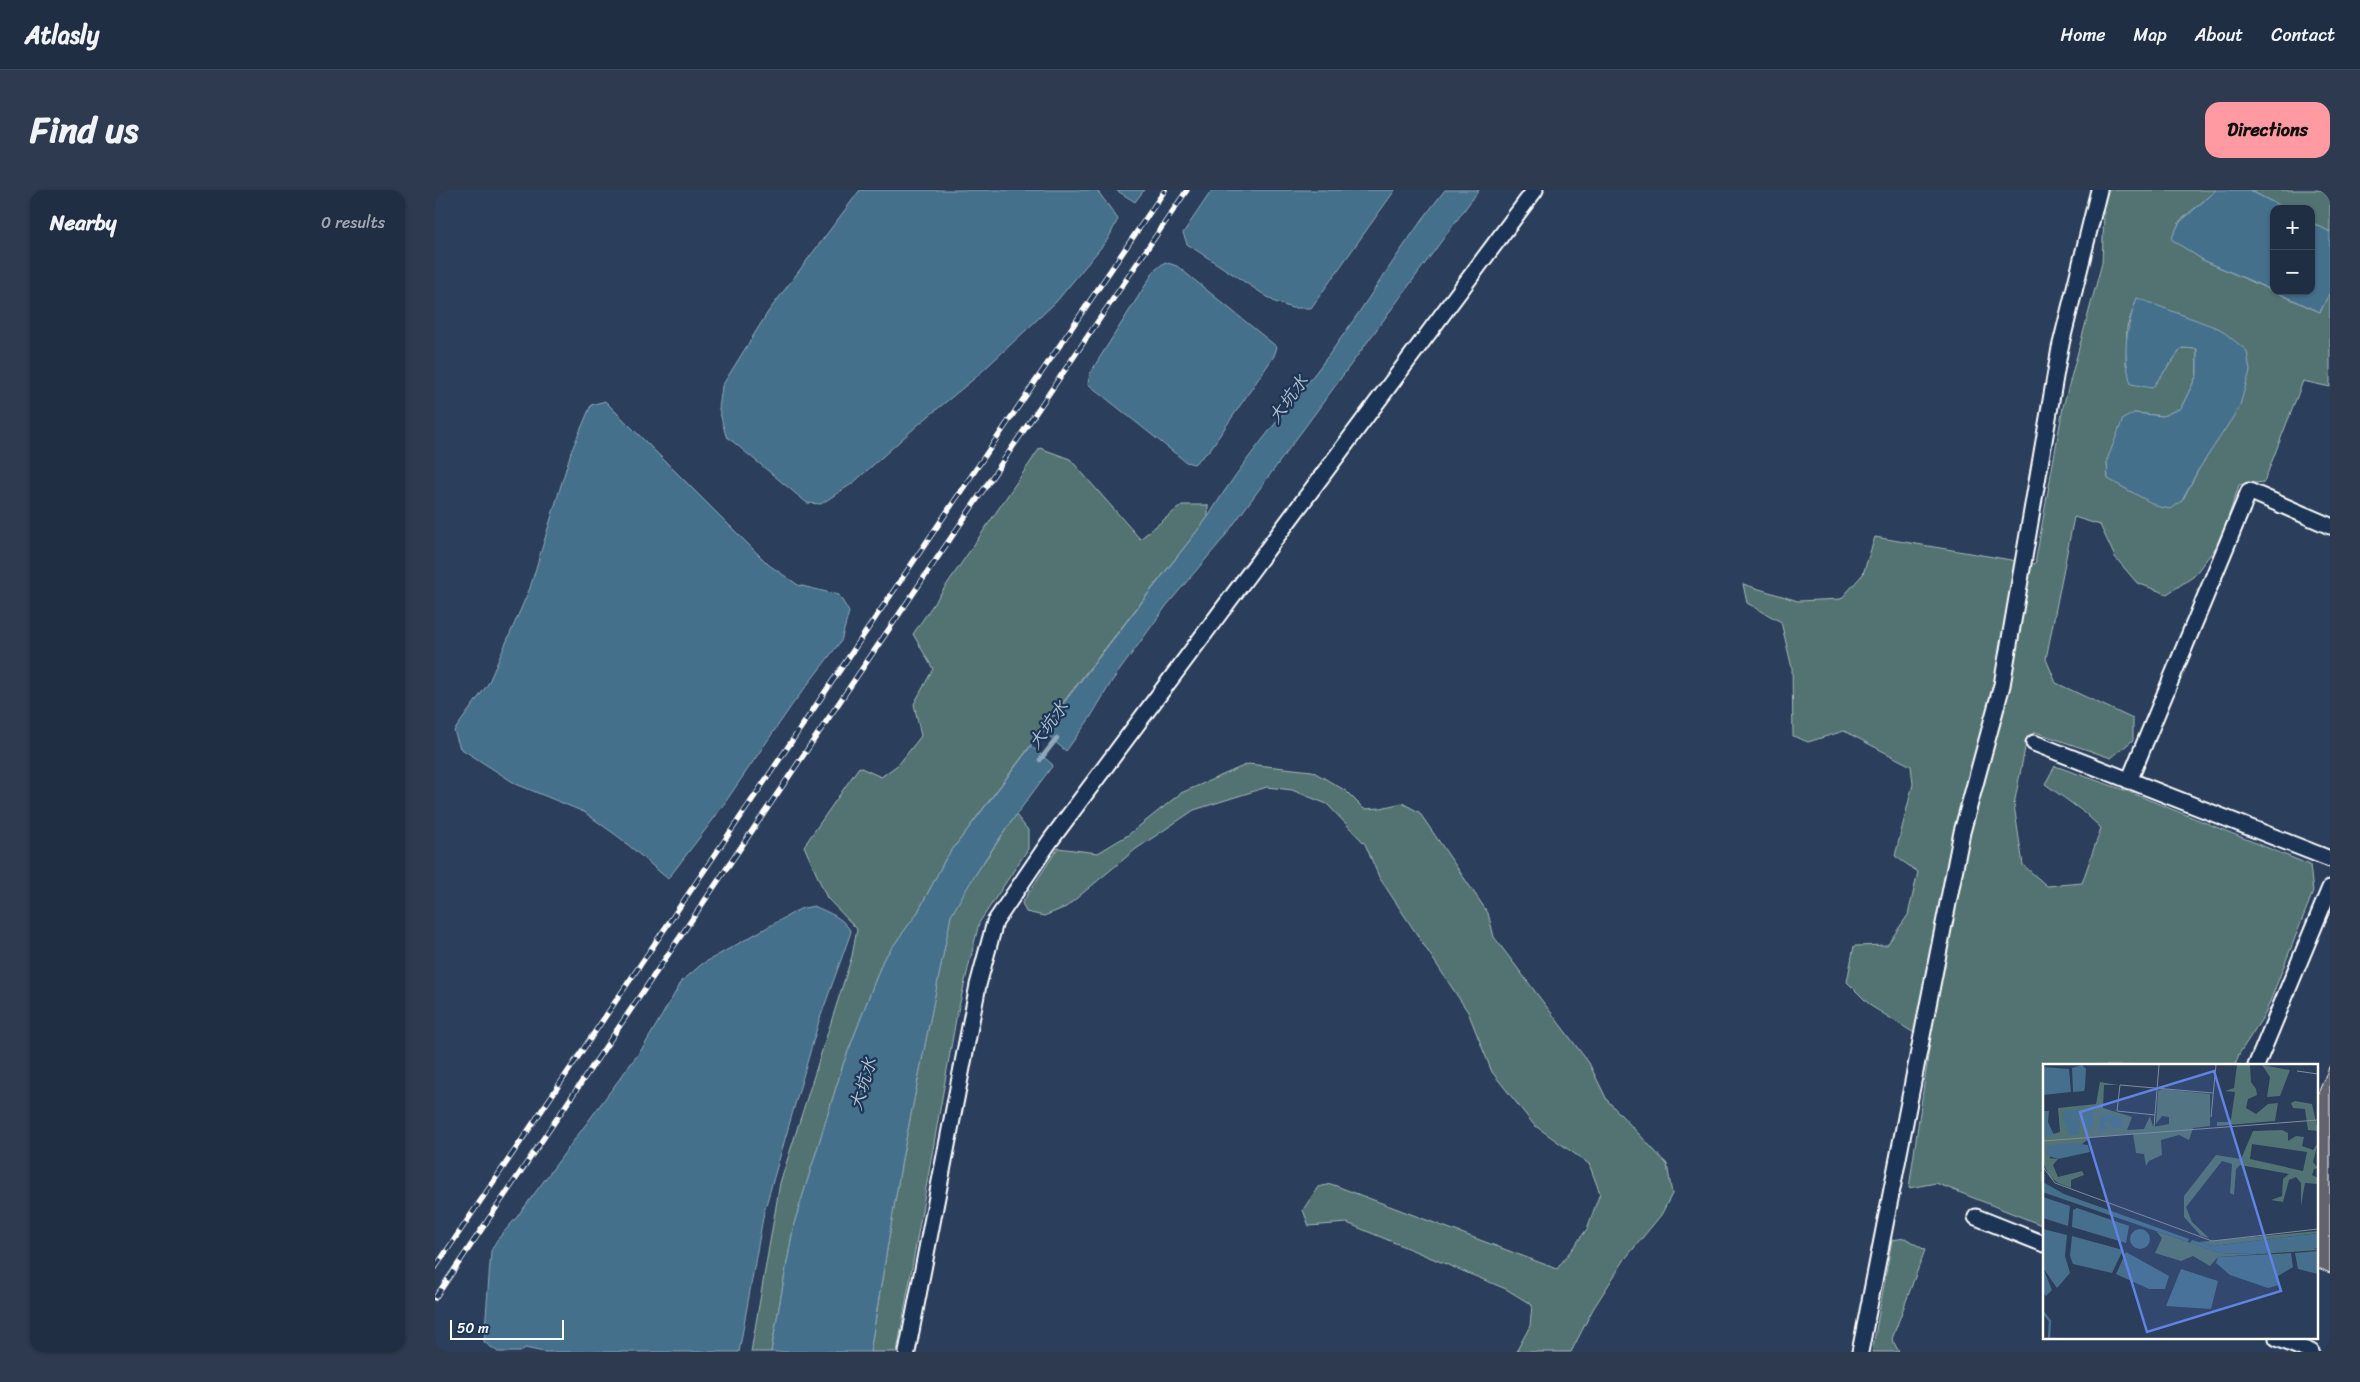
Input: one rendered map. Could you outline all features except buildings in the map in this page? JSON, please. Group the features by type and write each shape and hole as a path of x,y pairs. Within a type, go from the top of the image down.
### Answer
{"street":[{"path":"907,1352 978,985 995,922 1062,826 1535,190"},
{"path":"1860,1352 1962,832 2002,685 2060,348 2099,190"},
{"path":"2129,781 2249,492 2330,526"},
{"path":"2034,743 2330,859"},
{"path":"2257,1064 2330,888"},
{"path":"1976,1217 2043,1244"},
{"path":"2282,1340 2311,1352"}],"green space":[{"path":"2096,190 2216,190 2180,221 2172,239 2203,260 2270,290 2270,295 2282,295 2320,312 2330,292 2330,387 2303,381 2264,482 2239,485 2220,542 2193,577 2167,594 2137,583 2115,557 2100,525 2074,517 2046,659 2056,683 2133,719 2133,740 2111,758 2035,732 2025,748 2014,805 2023,865 2047,886 2082,883 2101,828 2085,813 2045,784 2055,766 2127,791 2310,865 2313,892 2265,1014 2239,1054 2236,1064 2043,1064 2043,1226 1936,1183 1909,1188 1930,1043 1871,1006 1847,982 1854,946 1887,945 1908,915 1918,872 1895,856 1913,784 1911,766 1844,731 1808,742 1793,736 1792,668 1781,622 1747,603 1743,584 1798,601 1841,599 1863,574 1875,537 2035,564 2063,407 2102,263 2104,213","holes":["2137,299 2250,371 2182,501 2132,492 2108,478 2107,460 2134,413 2163,416 2181,408 2197,375 2197,349 2182,348 2152,388 2126,365 2127,327"]},
{"path":"2249,190 2330,190 2330,232 2315,224 2315,205 2278,205"},
{"path":"1040,448 1070,459 1140,539 1182,505 1208,505 1208,517 1071,692 946,858 918,912 883,960 843,1065 794,1224 771,1352 751,1352 780,1183 852,956 857,929 827,898 804,846 859,767 881,777 899,764 921,736 914,704 933,669 913,634"},
{"path":"1248,764 1312,771 1346,791 1364,809 1381,808 1402,803 1419,812 1488,913 1494,937 1589,1063 1607,1100 1667,1164 1672,1194 1661,1215 1625,1259 1593,1309 1571,1352 1516,1352 1530,1326 1532,1305 1506,1289 1347,1223 1309,1226 1303,1210 1318,1187 1331,1184 1557,1269 1587,1229 1600,1193 1589,1164 1534,1125 1492,1072 1468,1012 1379,877 1365,844 1327,804 1292,790 1267,787 1194,810 1136,849 1066,907 1044,916 1026,912 1022,903 1058,848 1098,853 1128,835 1181,793"},
{"path":"1016,815 1028,830 1028,849 979,923 956,1019 897,1352 870,1352 902,1159 951,915 966,888"},
{"path":"1905,1238 1925,1250 1892,1339 1899,1352 1872,1352 1892,1240"}],"water":[{"path":"860,190 1097,190 1118,219 1108,239 1056,302 975,378 919,424 853,483 821,504 807,503 726,436 719,409 722,386 768,312"},
{"path":"1116,190 1144,190 1135,202"},
{"path":"1212,190 1395,190 1311,308 1292,308 1275,302 1187,244 1183,233"},
{"path":"1445,190 1479,190 1222,540 1167,605 1112,681 1090,718 1066,751 1042,731 1208,517 1236,474 1331,352 1415,230"},
{"path":"2216,190 2249,190 2278,205 2270,205 2270,289 2203,260 2171,239 2180,222"},
{"path":"2315,224 2330,232 2330,292 2320,312 2283,295 2315,295"},
{"path":"1165,262 1177,266 1277,347 1274,356 1209,451 1194,464 1186,462 1088,384 1090,373 1155,270"},
{"path":"2137,298 2220,329 2247,351 2250,371 2239,408 2197,472 2182,501 2171,509 2159,507 2108,479 2107,460 2123,419 2134,413 2163,416 2181,408 2197,375 2197,349 2182,348 2152,388 2131,384 2126,351 2130,320"},
{"path":"605,401 769,565 798,585 839,595 849,612 841,641 792,705 715,817 668,879 620,838 584,812 516,784 460,748 454,731 488,684 530,588 571,452 591,405"},
{"path":"1031,746 1053,765 987,857 951,916 902,1159 870,1352 771,1352 794,1224 843,1065 883,960 918,912 946,858"},
{"path":"814,906 840,919 851,932 819,1021 764,1212 739,1352 544,1352 525,1348 520,1352 498,1352 484,1342 491,1251 497,1240 517,1217 644,1046 682,981 702,964 800,909"}],"waterway":[{"name":"大坑水","path":"1040,760 1057,738"}],"railway":[{"path":"435,1268 1165,190"},
{"path":"435,1298 1187,190"}]}
